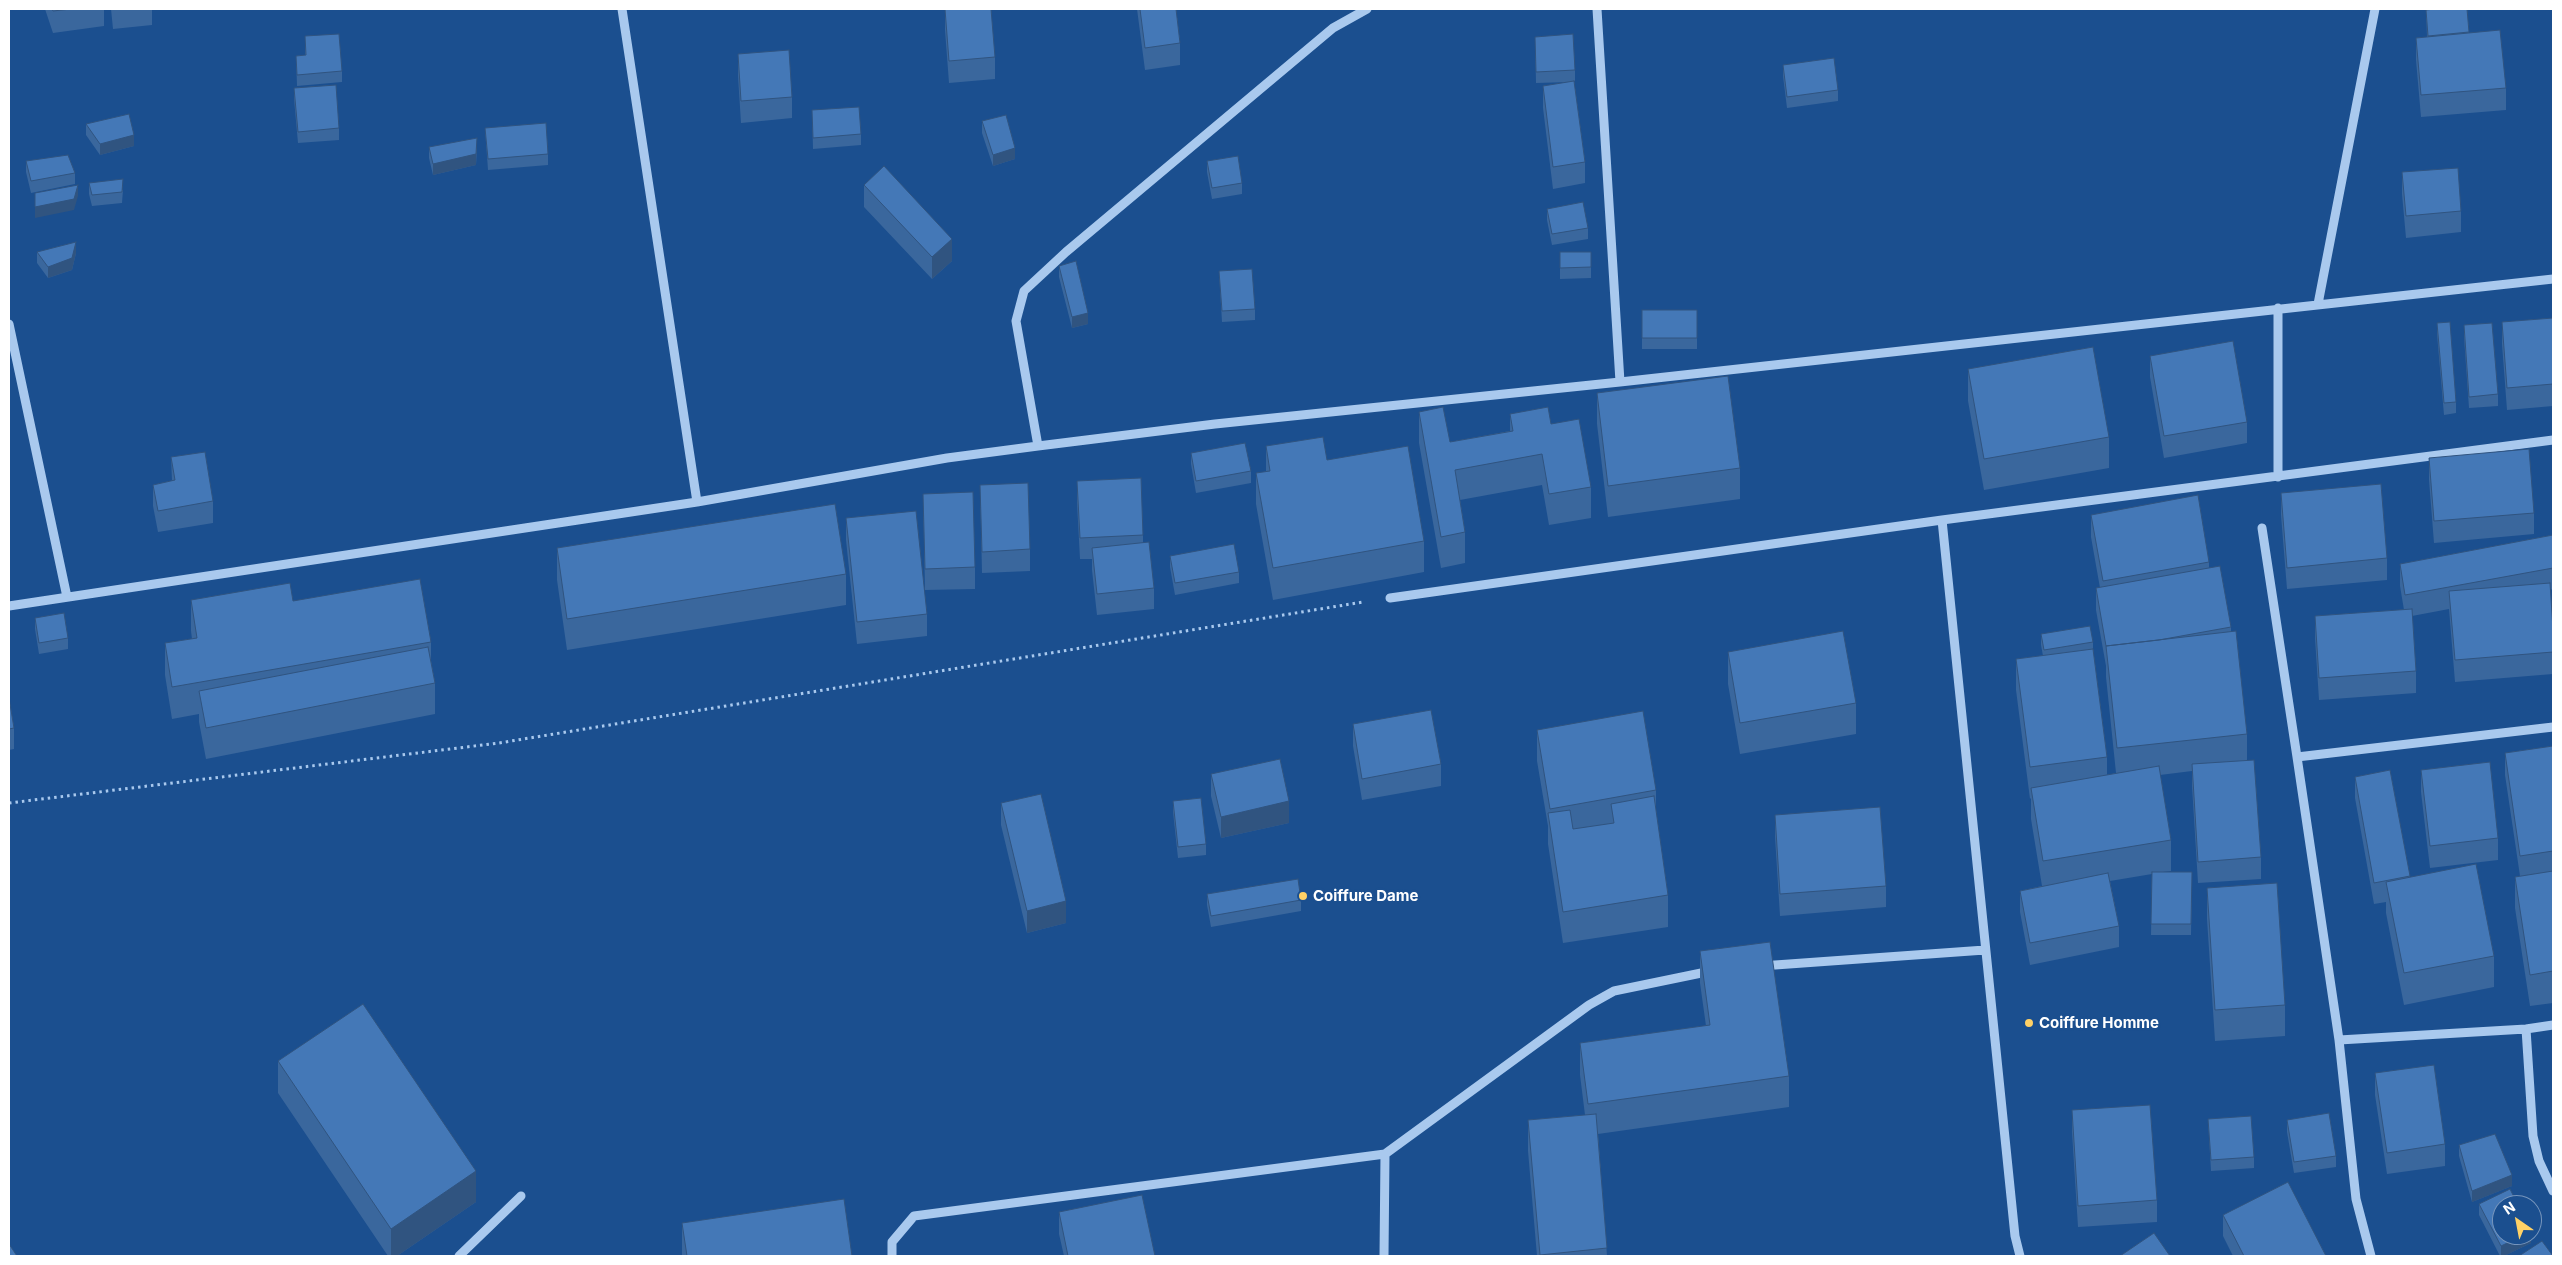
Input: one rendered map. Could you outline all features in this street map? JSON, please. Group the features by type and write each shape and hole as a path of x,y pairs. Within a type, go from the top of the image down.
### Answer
{"street":[{"path":"622,9 697,502"},
{"path":"1038,446 1016,320 1024,291 1066,252 1333,28 1367,9"},
{"path":"1597,9 1620,382"},
{"path":"2318,304 2375,9"},
{"path":"9,606 697,502 947,458 1038,446 1225,423 1620,382 2553,279"},
{"path":"2278,308 2278,477"},
{"path":"9,324 67,597"},
{"path":"1390,598 1942,520 2553,440"},
{"path":"1942,520 2014,1236 2020,1256"},
{"path":"2262,528 2339,1040 2356,1199 2371,1256"},
{"path":"2297,757 2553,727"},
{"path":"1748,967 1986,950"},
{"path":"892,1256 892,1242 914,1216 1385,1154 1589,1005 1614,992 1718,970"},
{"path":"2339,1040 2526,1029 2553,1025"},
{"path":"2526,1029 2533,1136 2539,1161 2553,1191"},
{"path":"1384,1256 1385,1154"},
{"path":"458,1256 521,1196"}],"path":[{"path":"9,803 499,743 1390,598"}],"building":[{"path":"52,9 71,9 53,11"},
{"path":"945,9 991,9 995,57 949,61"},
{"path":"1140,9 1176,9 1180,43 1145,48"},
{"path":"2467,9 2469,32 2428,36 2426,10"},
{"path":"2500,30 2506,88 2421,95 2416,38"},
{"path":"339,34 342,71 297,75 296,56 306,55 305,36"},
{"path":"1573,34 1575,70 1536,72 1535,37"},
{"path":"789,50 792,97 741,101 738,54"},
{"path":"1834,58 1838,90 1787,97 1783,65"},
{"path":"1574,81 1585,162 1553,167 1543,86"},
{"path":"336,85 339,128 298,132 294,88"},
{"path":"859,107 861,134 813,138 812,110"},
{"path":"129,114 134,135 100,144 86,124"},
{"path":"1006,115 1015,148 993,155 982,121"},
{"path":"546,123 548,154 488,159 485,128"},
{"path":"477,138 476,154 433,164 429,147"},
{"path":"68,155 75,173 31,181 26,161"},
{"path":"1238,156 1242,183 1212,188 1207,161"},
{"path":"884,166 952,239 932,257 864,185"},
{"path":"2458,168 2461,211 2406,216 2402,172"},
{"path":"123,179 122,192 92,195 89,183"},
{"path":"78,185 74,199 35,207 35,193"},
{"path":"1583,202 1588,228 1552,234 1547,209"},
{"path":"76,242 72,258 48,267 37,252"},
{"path":"1560,252 1591,252 1591,267 1560,268"},
{"path":"1076,261 1088,313 1072,317 1059,266"},
{"path":"1252,269 1255,309 1222,311 1219,271"},
{"path":"1642,310 1697,310 1697,338 1642,338"},
{"path":"2553,318 2553,384 2507,388 2502,322"},
{"path":"2450,322 2456,402 2444,403 2437,323"},
{"path":"2492,323 2498,394 2469,397 2464,325"},
{"path":"2233,341 2247,422 2164,436 2150,356"},
{"path":"2093,347 2109,437 1984,459 1968,369"},
{"path":"1728,376 1740,468 1608,486 1597,393"},
{"path":"1443,407 1450,442 1513,431 1510,414 1548,407 1551,424 1579,419 1591,487 1549,494 1542,454 1455,470 1465,532 1441,537 1419,412"},
{"path":"1323,437 1327,460 1408,446 1424,541 1273,568 1256,473 1270,471 1266,446"},
{"path":"1245,443 1251,471 1196,481 1191,453"},
{"path":"2529,449 2534,513 2434,521 2429,458"},
{"path":"205,452 213,501 158,511 153,485 175,480 171,457"},
{"path":"1141,478 1143,535 1080,538 1077,481"},
{"path":"1028,483 1030,549 982,552 980,485"},
{"path":"2381,484 2387,558 2287,568 2281,493"},
{"path":"973,492 975,567 925,569 923,494"},
{"path":"2198,495 2209,562 2103,581 2091,515"},
{"path":"835,504 846,574 567,619 557,548"},
{"path":"916,511 927,614 857,622 846,518"},
{"path":"2553,535 2553,568 2405,595 2400,564"},
{"path":"1149,542 1154,588 1097,594 1092,548"},
{"path":"1234,544 1239,572 1175,583 1170,556"},
{"path":"2220,566 2231,627 2159,640 2106,646 2096,588"},
{"path":"420,579 431,642 172,687 165,643 197,638 191,600 290,583 293,601"},
{"path":"2550,583 2553,652 2455,660 2449,591"},
{"path":"2412,609 2416,671 2319,678 2315,616"},
{"path":"64,613 68,638 39,643 35,618"},
{"path":"2090,626 2093,642 2044,650 2041,634"},
{"path":"1843,631 1856,703 1740,723 1728,652"},
{"path":"2236,631 2247,734 2117,748 2106,646"},
{"path":"428,647 435,683 206,728 199,691"},
{"path":"2093,649 2107,757 2030,767 2016,659"},
{"path":"9,698 14,728 9,729"},
{"path":"1431,710 1441,764 1362,779 1353,724"},
{"path":"1643,711 1656,790 1550,809 1537,730"},
{"path":"2553,746 2553,851 2520,856 2505,753"},
{"path":"1280,759 1289,801 1221,817 1211,774"},
{"path":"2254,760 2261,857 2198,862 2192,764"},
{"path":"2490,762 2498,838 2430,846 2421,770"},
{"path":"2159,766 2171,840 2043,861 2031,788"},
{"path":"2390,770 2410,876 2374,883 2355,777"},
{"path":"1041,794 1066,901 1027,911 1001,803"},
{"path":"1654,796 1668,895 1563,912 1548,813 1570,810 1573,829 1614,823 1611,804"},
{"path":"1201,798 1206,844 1178,847 1173,801"},
{"path":"1880,807 1886,886 1780,894 1775,815"},
{"path":"2476,864 2494,956 2404,973 2386,882"},
{"path":"2553,871 2553,971 2530,975 2515,877"},
{"path":"2152,872 2192,872 2191,924 2151,924"},
{"path":"2108,873 2119,926 2030,943 2020,891"},
{"path":"1298,879 1301,900 1211,916 1207,894"},
{"path":"2277,883 2285,1005 2215,1010 2207,888"},
{"path":"1770,942 1789,1076 1588,1104 1580,1043 1710,1025 1700,951"},
{"path":"363,1004 476,1171 391,1229 278,1061"},
{"path":"2434,1065 2445,1144 2387,1153 2375,1073"},
{"path":"2150,1105 2157,1200 2078,1206 2072,1110"},
{"path":"2329,1113 2336,1156 2294,1162 2287,1120"},
{"path":"1596,1114 1607,1248 1540,1255 1528,1120"},
{"path":"2251,1116 2254,1157 2211,1160 2208,1119"},
{"path":"2495,1134 2512,1175 2472,1191 2459,1145"},
{"path":"2288,1182 2326,1256 2244,1256 2223,1215"},
{"path":"2510,1189 2513,1195 2498,1195"},
{"path":"1142,1195 1155,1256 1068,1256 1059,1212"},
{"path":"2492,1198 2492,1229 2479,1204"},
{"path":"844,1199 852,1256 687,1256 682,1223"},
{"path":"2154,1233 2170,1256 2120,1256"},
{"path":"2542,1241 2553,1256 2519,1256 2536,1245 2542,1245"},
{"path":"9,1244 17,1256 9,1256"}],"place":[{"name":"Coiffure Dame","path":"1303,896"},
{"name":"Coiffure Homme","path":"2029,1023"}]}
